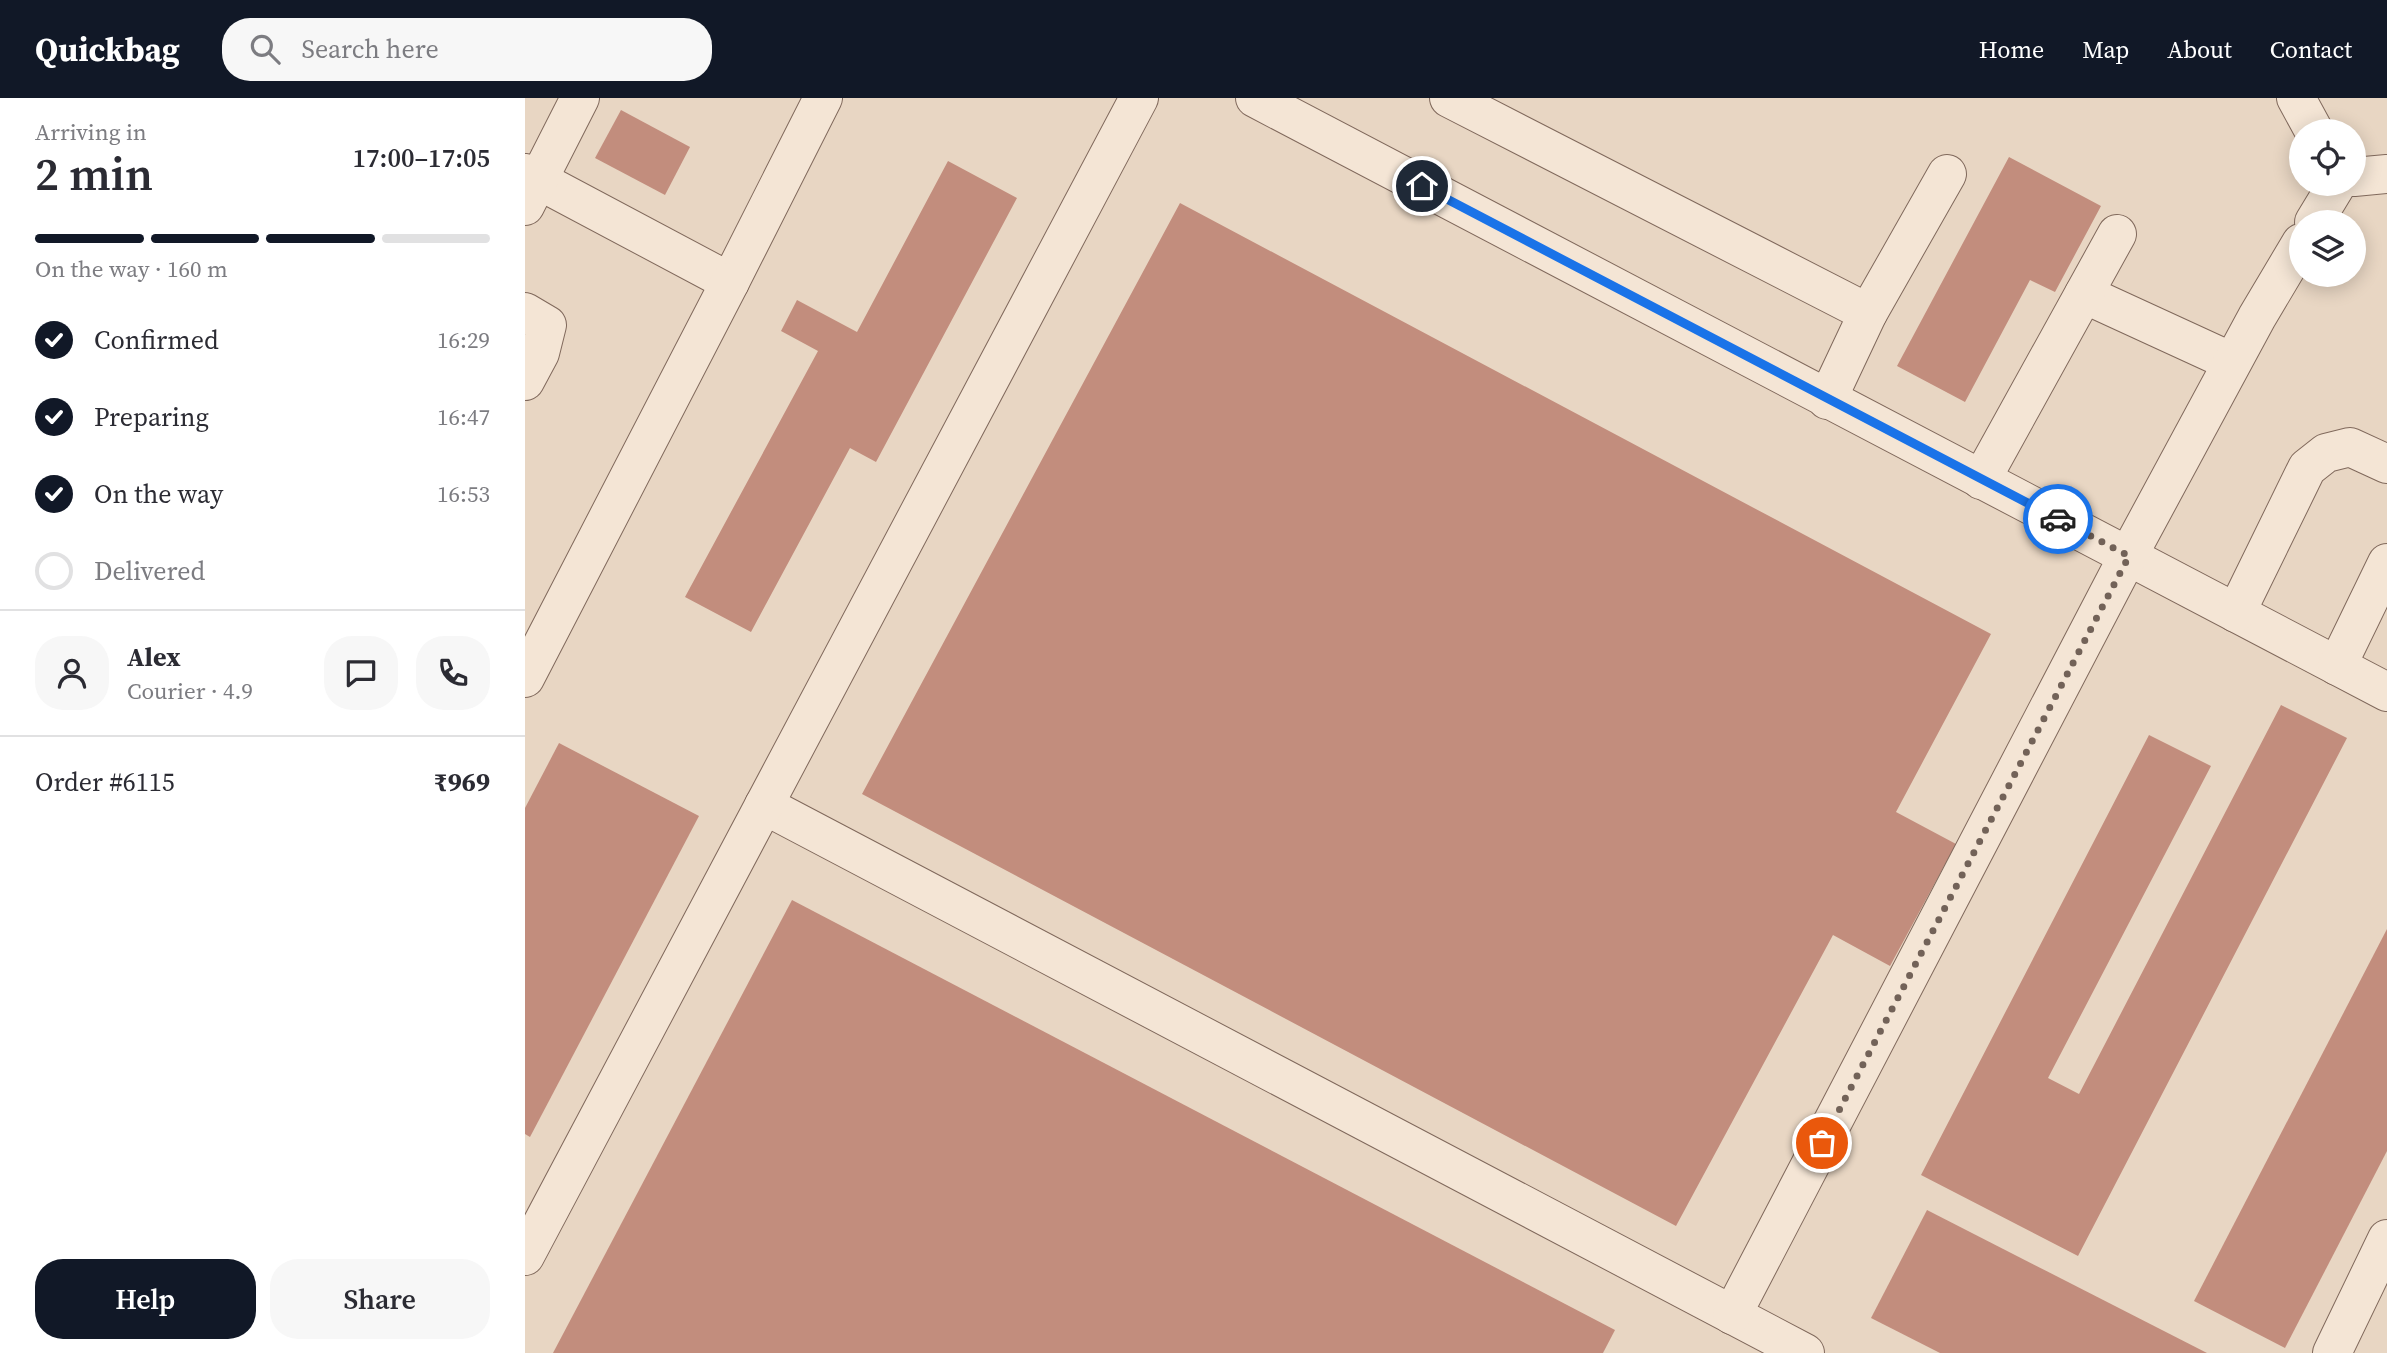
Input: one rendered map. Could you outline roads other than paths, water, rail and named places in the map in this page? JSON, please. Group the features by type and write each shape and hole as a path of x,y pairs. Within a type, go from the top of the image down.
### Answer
{"lane":[{"path":"580,98 529,186 730,282"},
{"path":"525,678 823,98"},
{"path":"525,1256 539,1198 764,805 1139,98"},
{"path":"1255,98 2387,692"},
{"path":"1449,98 1868,313"},
{"path":"2296,98 2307,119"},
{"path":"1827,400 1868,313 1947,174"},
{"path":"2366,176 2387,174"},
{"path":"1981,480 2117,234"},
{"path":"1732,1315 2129,556 2232,362 2289,264"},
{"path":"2084,293 2232,362"},
{"path":"525,312 547,325 540,353 525,381"},
{"path":"2236,613 2307,468 2326,453 2350,447 2387,464"},
{"path":"2337,666 2387,563"},
{"path":"764,805 1805,1353"},
{"path":"2332,1353 2387,1239"}]}
